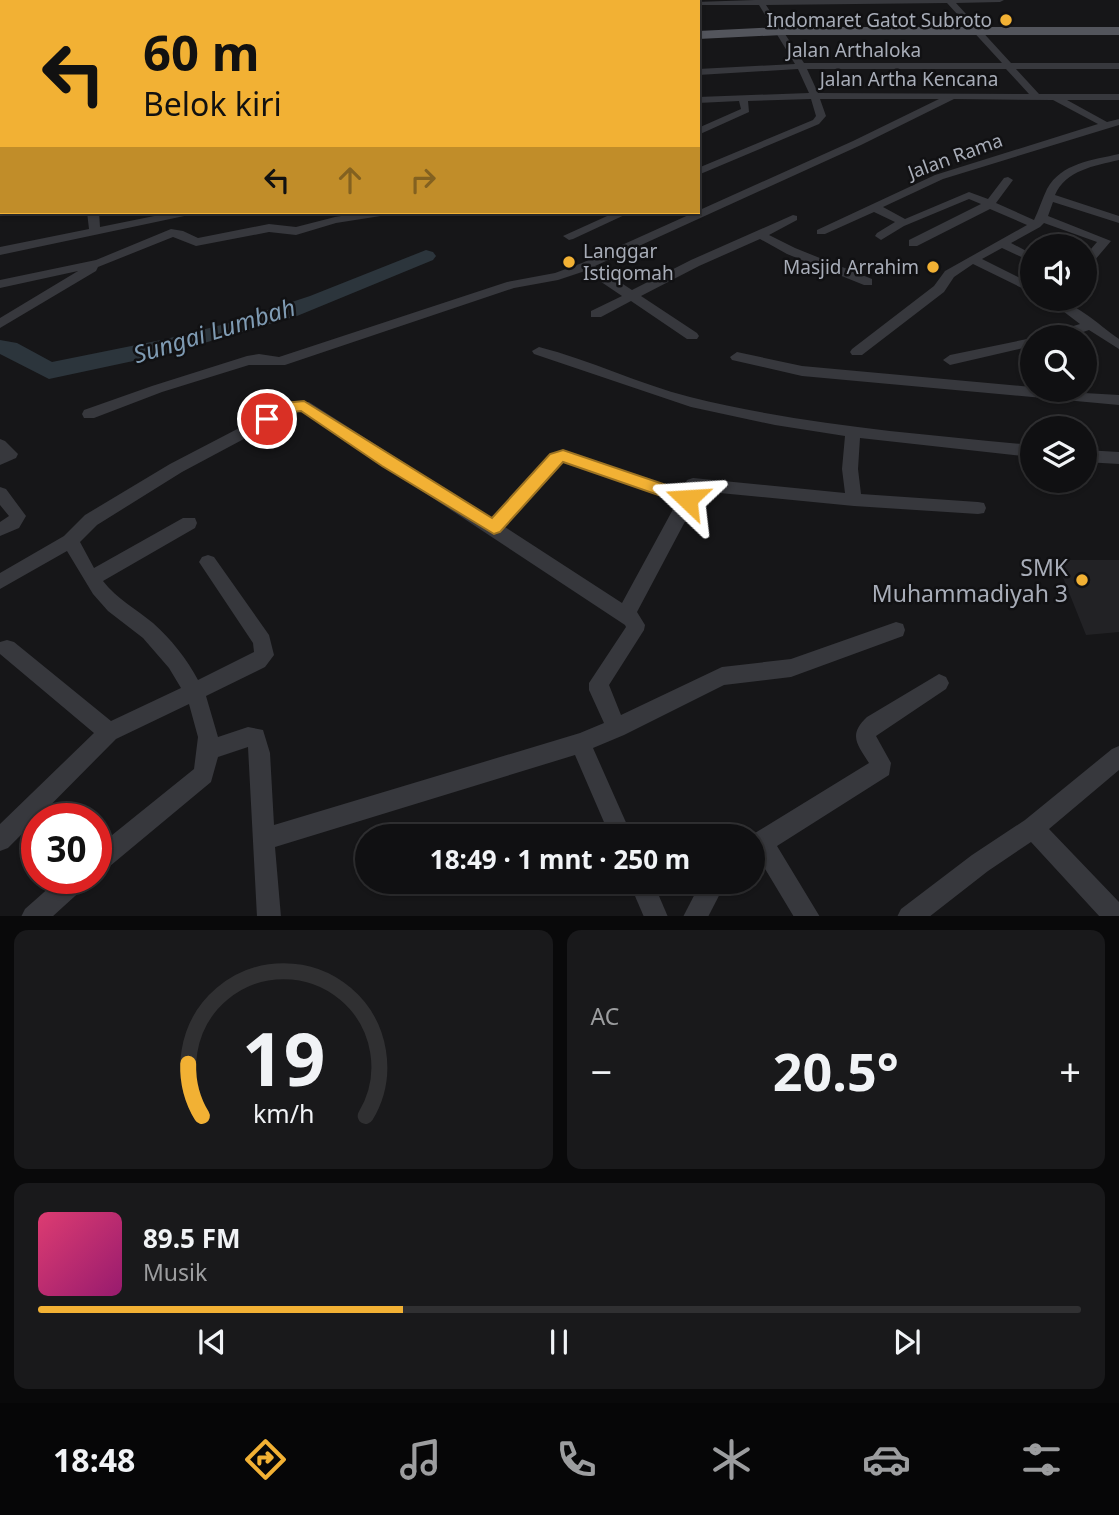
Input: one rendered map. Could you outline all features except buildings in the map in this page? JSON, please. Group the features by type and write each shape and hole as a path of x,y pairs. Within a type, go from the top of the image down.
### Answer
{"main road":[{"path":"700,35 782,31 1119,31"}],"street":[{"path":"700,3 759,0 1000,0"},
{"path":"700,171 816,122 821,117 816,96 782,31 759,0"},
{"path":"949,0 1036,96"},
{"name":"Jalan Arthaloka","path":"700,72 800,66 1119,66"},
{"name":"Jalan Artha Kencana","path":"700,100 816,96 1119,97"},
{"path":"89,414 235,364 254,359 280,362 440,307 586,266 857,143 953,96"},
{"path":"1054,96 1106,124"},
{"path":"700,131 746,110 743,98"},
{"name":"Jalan Rama","path":"821,232 939,177 1119,122"},
{"path":"857,352 939,289 949,274 1039,222 1055,183 1065,174 1119,157"},
{"path":"913,243 990,204 1008,180"},
{"path":"881,236 903,222 968,196 1081,234"},
{"path":"1049,197 1119,220"},
{"path":"874,207 903,222"},
{"path":"93,214 95,231"},
{"path":"0,250 179,214"},
{"path":"0,324 100,263 171,233 180,233 196,242 269,228 296,231 335,220 374,214"},
{"path":"569,236 620,214"},
{"path":"596,314 695,263 793,218"},
{"path":"760,235 868,282"},
{"path":"1097,239 1105,241 1097,250"},
{"path":"1002,243 1020,252"},
{"path":"972,259 1020,283"},
{"path":"0,284 100,263"},
{"path":"586,266 692,336"},
{"path":"0,313 31,306"},
{"path":"1070,311 1091,325"},
{"path":"1097,330 1119,345"},
{"path":"950,360 1020,345"},
{"path":"539,352 688,401 762,418 853,432 1020,450"},
{"path":"737,357 802,371 1119,400"},
{"path":"0,582 70,541 91,520 176,468 289,407 299,405 626,614 636,628 599,683 599,690 617,729"},
{"path":"853,432 850,469 854,499"},
{"path":"0,445 10,454 0,459"},
{"path":"494,528 555,458 563,456 690,492 854,499 978,508"},
{"path":"1097,457 1119,458"},
{"path":"626,614 690,492"},
{"path":"0,493 18,516 13,523 0,529"},
{"path":"92,578 189,523"},
{"path":"70,541 104,596 151,633 181,669 193,691 208,731 209,758 203,775 112,850"},
{"path":"0,839 109,733 258,661 265,651 262,641 208,562"},
{"path":"263,839 580,743 617,729 722,676 791,668 896,630"},
{"path":"7,648 109,733"},
{"path":"765,841 881,768 865,733 874,724 939,683"},
{"path":"208,750 256,737 260,753 263,867 269,916"},
{"path":"580,743 616,824"},
{"path":"909,916 980,863 1033,828 1119,756"},
{"path":"1033,828 1117,916"},
{"path":"765,857 808,916"},
{"path":"33,916 59,894"},
{"path":"646,894 656,916"},
{"path":"695,916 707,894"}],"shaded area":[{"path":"1056,560 1119,560 1119,632 1086,635"}],"waterway":[{"name":"Sungai Lumbah","path":"0,347 9,348 49,371 166,347 290,311 426,256"}],"place":[{"name":"Indomaret Gatot Subroto","path":"1006,20"},
{"name":"Langgar Istiqomah","path":"569,262"},
{"name":"Masjid Arrahim","path":"933,267"},
{"name":"SMK Muhammadiyah 3","path":"1082,580"}],"route":[{"path":"267,419 289,407 304,406 387,462 494,528 555,458 563,456 687,499"}]}
